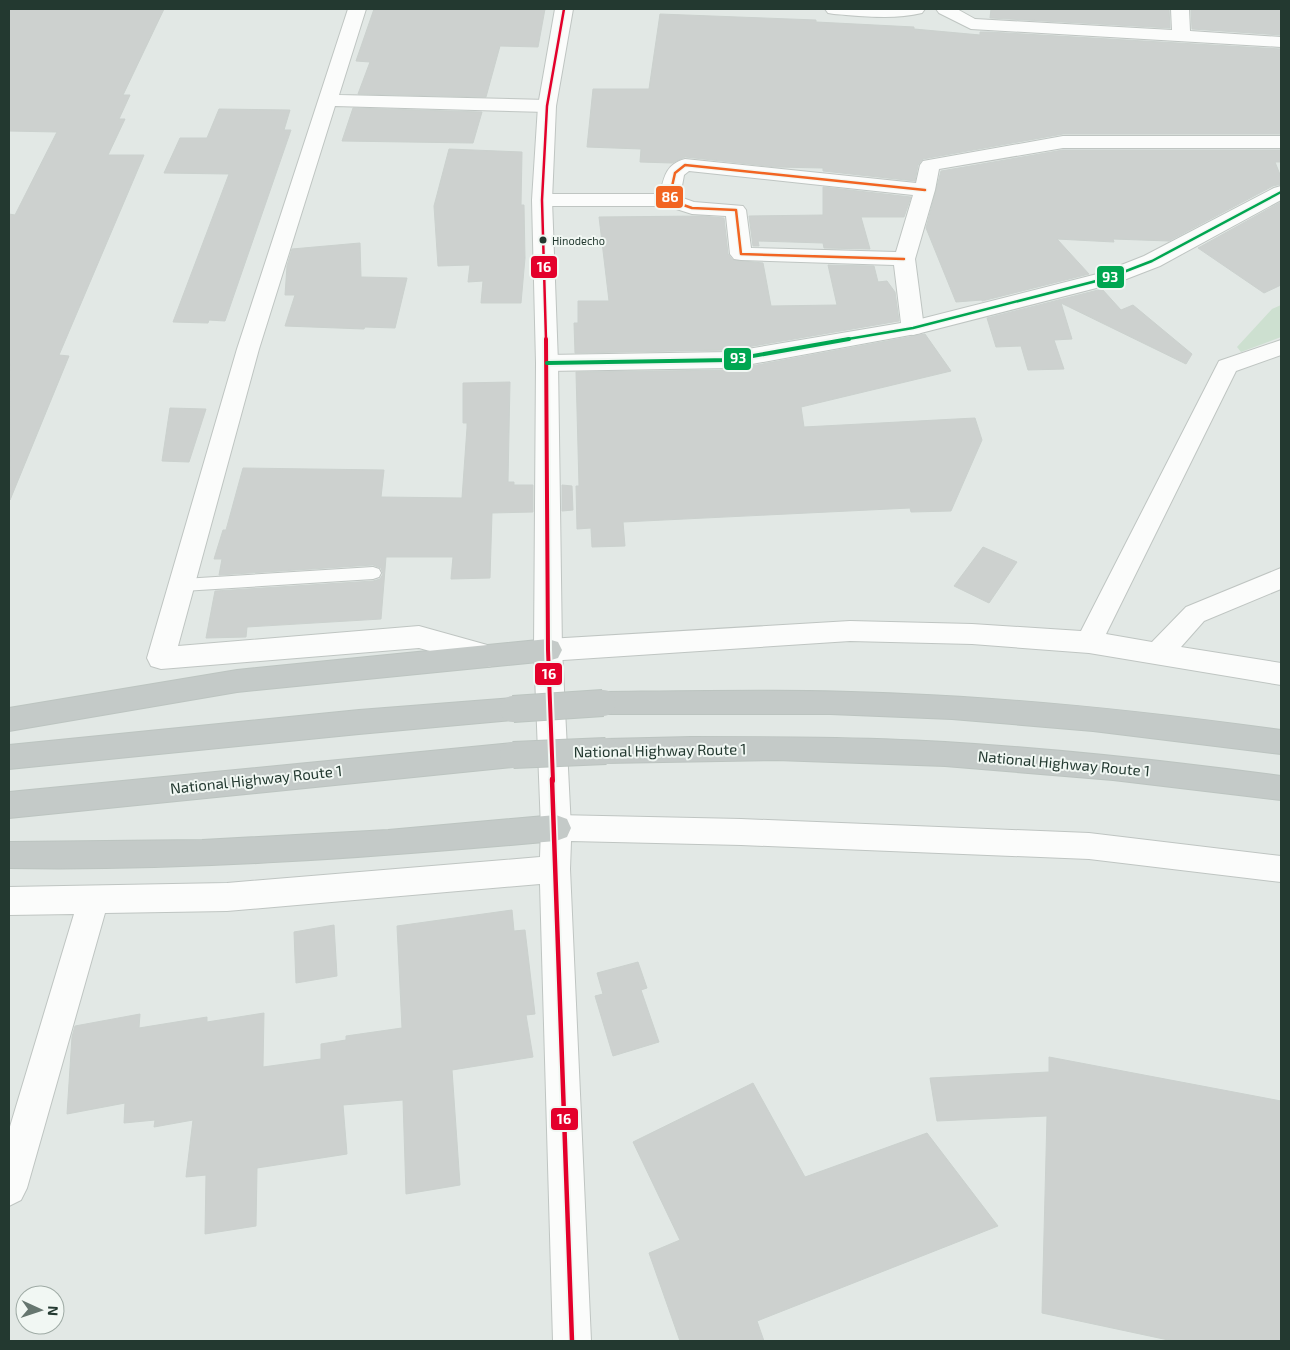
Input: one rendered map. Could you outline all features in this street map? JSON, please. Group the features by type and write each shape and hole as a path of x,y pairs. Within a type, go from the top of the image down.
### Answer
{"highway":[{"path":"9,720 237,681 548,650"},
{"path":"9,757 359,722 603,703 904,705 1043,714 1188,728 1281,742"},
{"name":"National Highway Route 1","path":"9,805 513,755 770,748 912,751 1053,760 1196,776 1281,788"},
{"path":"9,855 202,853 388,843 556,828"}],"street":[{"path":"357,9 248,349 161,658 419,637 488,656"},
{"path":"564,9 547,106 542,200 547,363 548,650 556,828 554,869 572,1341"},
{"path":"834,9 916,9"},
{"path":"945,9 971,24 1281,42"},
{"path":"1180,9 1181,35"},
{"path":"328,100 547,106"},
{"path":"913,328 904,259 925,190 930,165 1063,142 1281,142"},
{"path":"669,200 675,173 684,165 925,190"},
{"path":"547,363 730,360 913,328 1108,278 1152,261 1281,192"},
{"path":"542,200 669,200 692,208 736,210 741,254 904,259"},
{"path":"1088,642 1227,366 1281,347"},
{"path":"1159,652 1195,614 1281,578"},
{"path":"548,650 850,631 972,634 1088,642 1159,652 1281,674"},
{"path":"556,828 741,832 1088,846 1281,869"},
{"path":"9,901 227,897 554,869"},
{"path":"9,1188 94,898"}],"lane":[{"path":"183,585 372,573"}],"green space":[{"path":"1281,305 1281,337 1241,352 1237,347 1272,309"}],"building":[{"path":"9,9 164,9 123,95 130,95 119,119 125,119 108,155 144,155 59,355 69,356 10,500 9,214 15,215 57,132 9,131"},
{"path":"374,9 545,9 538,47 500,46 486,97 358,94 370,62 356,61"},
{"path":"991,9 1169,9 1170,28 990,18"},
{"path":"1191,9 1281,9 1281,35 1192,29"},
{"path":"660,14 816,20 816,22 914,27 914,29 980,35 980,32 989,32 1281,49 1281,134 1063,134 923,159 918,165 915,181 823,171 823,168 776,167 685,157 672,163 640,162 641,149 587,147 593,89 649,89"},
{"path":"353,108 482,112 473,143 342,141"},
{"path":"219,109 290,110 284,130 291,130 225,321 209,320 208,323 173,322 229,174 164,173 180,138 207,138"},
{"path":"449,149 522,152 521,205 524,205 525,258 521,303 481,303 483,281 468,282 470,265 438,266 434,206"},
{"path":"1063,150 1281,150 1281,162 1275,162 1281,177 1281,184 1273,186 1169,241 1113,239 1114,242 1057,239 1089,274 982,301 956,302 926,228 941,171"},
{"path":"823,187 911,197 904,217 861,217 870,249 824,248 823,243 758,241 759,246 753,246 749,216 823,215"},
{"path":"1281,202 1281,285 1264,293 1198,248"},
{"path":"702,216 724,218 728,254 733,260 763,263 771,306 837,305 828,265 874,266 878,282 887,281 895,292 899,321 730,350 575,353 574,323 578,323 578,301 609,301 599,217"},
{"path":"360,243 361,277 407,278 395,328 365,327 364,329 285,326 295,295 285,295 287,266 292,249"},
{"path":"1102,289 1121,310 1133,305 1192,354 1186,364 1061,303 1072,339 1054,340 1064,369 1028,370 1021,346 996,347 987,318"},
{"path":"925,334 951,371 801,407 804,427 975,418 982,440 951,511 911,512 910,508 623,522 625,546 592,547 591,528 577,529 576,486 579,486 576,372 730,370"},
{"path":"510,382 508,482 514,482 514,485 533,485 533,512 492,513 490,578 451,579 453,557 386,557 381,619 247,627 246,637 206,638 215,591 373,581 380,579 383,574 381,568 373,565 219,575 222,559 214,559 223,530 226,530 243,468 384,470 381,497 462,498 467,428 467,423 463,423 463,383"},
{"path":"170,408 206,409 189,462 162,461"},
{"path":"562,485 572,486 573,510 562,511"},
{"path":"983,547 1017,562 989,603 954,586"},
{"path":"512,910 514,931 525,930 535,1014 526,1015 533,1057 452,1070 460,1185 406,1194 403,1100 343,1105 347,1154 257,1168 256,1226 205,1234 206,1175 186,1177 193,1120 154,1127 155,1120 124,1123 125,1103 67,1114 72,1037 75,1026 140,1014 139,1028 207,1017 207,1022 264,1013 263,1067 321,1059 321,1044 346,1040 346,1036 402,1028 397,926"},
{"path":"334,925 337,976 296,983 294,932"},
{"path":"638,962 647,988 641,990 659,1042 613,1056 595,996 603,994 597,973"},
{"path":"1049,1057 1281,1101 1281,1341 1173,1341 1042,1313 1047,1116 937,1121 930,1078 1049,1072"},
{"path":"753,1083 805,1177 927,1133 998,1226 757,1321 764,1341 680,1341 649,1253 680,1240 633,1142"}],"transit line":[{"name":"16","path":"564,9 547,106 542,200 547,363 548,650 572,1341"},
{"name":"86","path":"904,259 741,254 736,210 692,208 669,200 675,173 685,165 925,190"},
{"name":"93","path":"547,363 730,360 913,328 1108,278 1152,261 1281,192"}],"place":[{"name":"Hinodecho","path":"543,240"}]}
